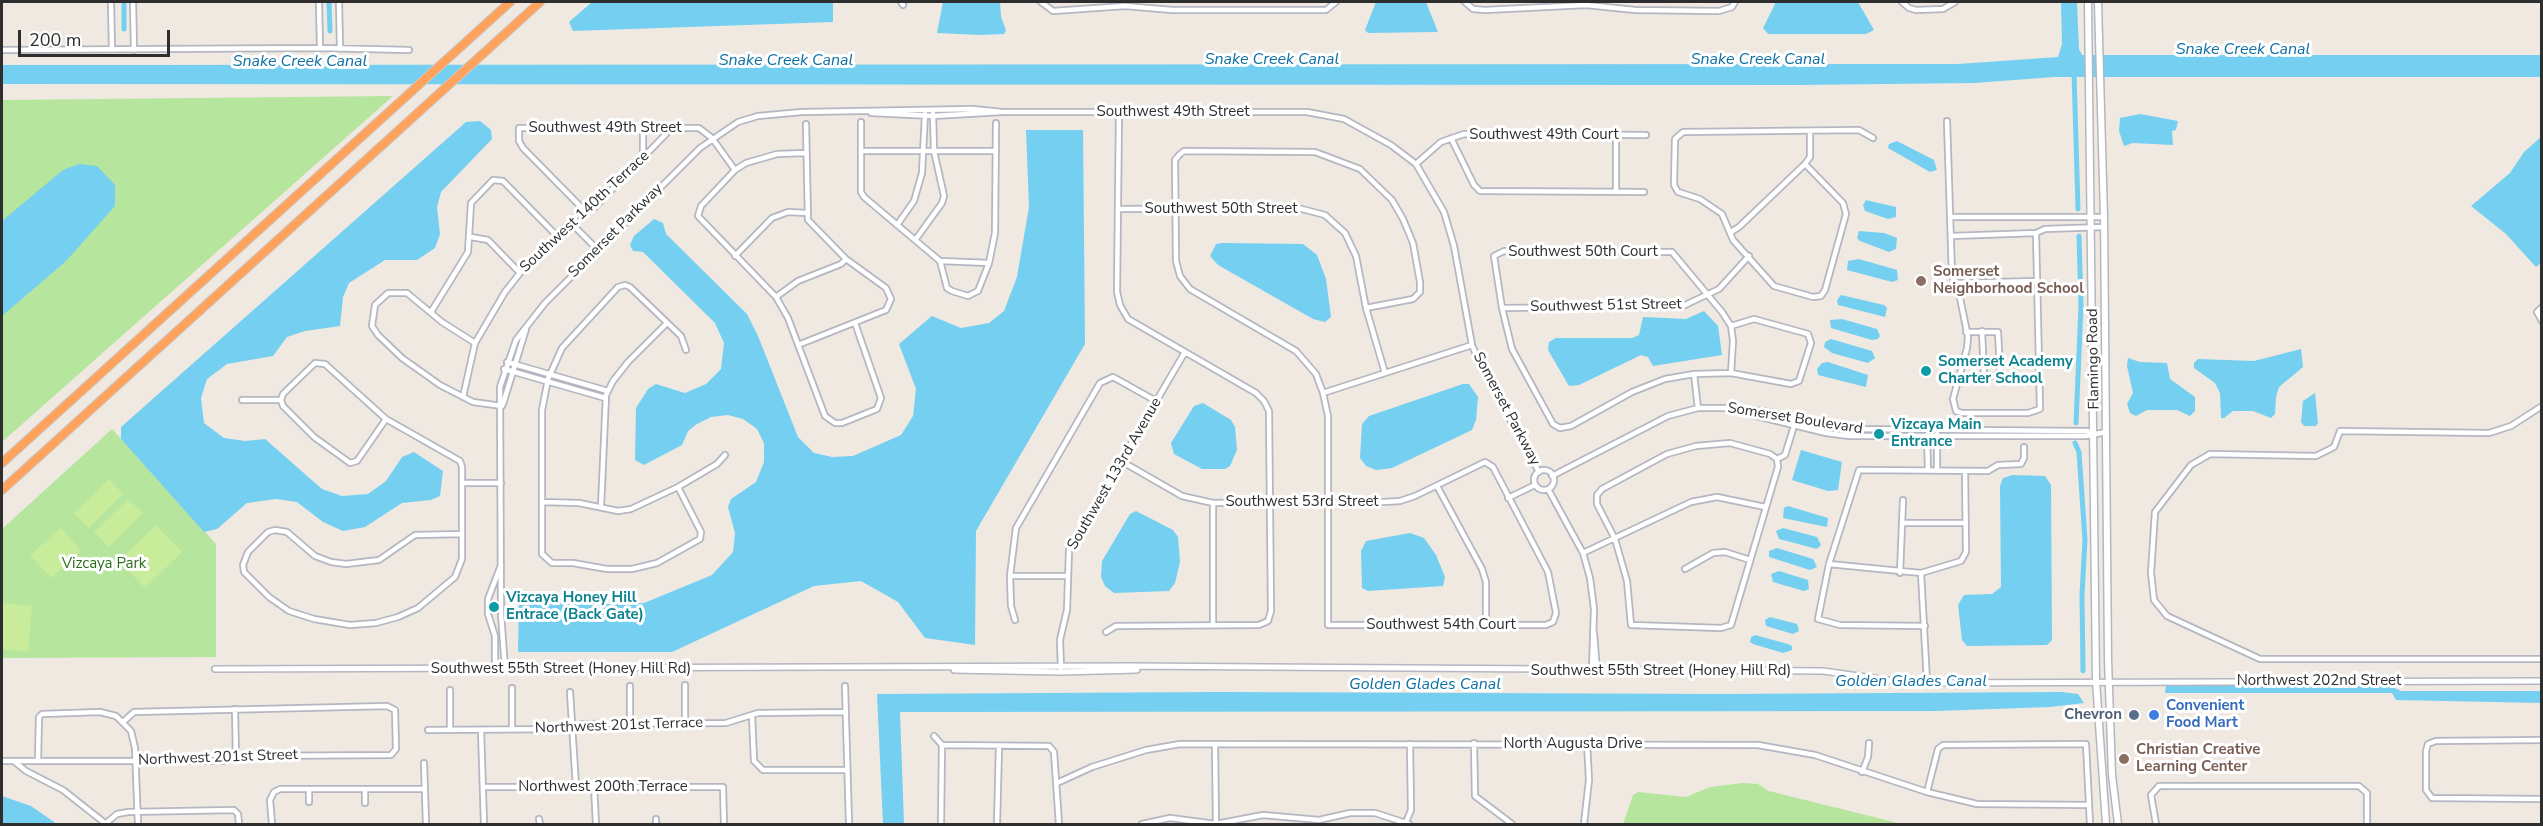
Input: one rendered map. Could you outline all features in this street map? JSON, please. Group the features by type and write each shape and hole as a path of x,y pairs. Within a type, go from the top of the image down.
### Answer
{"highway":[{"path":"2,463 510,2"},
{"path":"2,490 540,2"}],"main road":[{"name":"Flamingo Road","path":"2088,2 2095,433 2096,681 2106,825"},
{"name":"Flamingo Road","path":"2098,2 2104,217 2108,681 2112,775 2118,825"}],"street":[{"path":"111,2 112,50"},
{"path":"133,2 134,50"},
{"path":"319,2 320,48"},
{"path":"339,2 340,48"},
{"path":"1219,2 1219,9"},
{"path":"1675,9 1676,2"},
{"path":"1466,3 1485,10 1576,5 1719,11 1732,7 1735,2"},
{"path":"1902,2 1909,8 1949,7 1955,2"},
{"path":"1042,3 1053,11 1125,6 1172,10 1326,10 1335,3"},
{"path":"2,50 320,48 409,50"},
{"path":"897,225 914,201 922,173 925,109"},
{"name":"Southwest 49th Street","path":"583,209 523,148 519,141 519,128 699,128 712,138 738,122 758,116 925,109 973,109 1002,112"},
{"path":"916,239 942,203 944,196 934,151 933,109"},
{"name":"Southwest 49th Street","path":"861,112 925,116 1002,112 1307,112 1344,119 1391,144 1416,164"},
{"path":"1106,632 1116,626 1259,625 1268,621 1271,611 1270,416 1267,406 1256,393 1128,319 1120,305 1117,292 1119,112"},
{"path":"1947,121 1952,276 1966,332 1967,348 1953,406 1962,413 2037,412 2040,409 2036,233"},
{"path":"861,122 861,192 864,198 940,261 947,288 968,296 978,291 989,263 996,216 996,123"},
{"path":"798,345 886,310 891,299 886,288 846,259 808,220 806,213 806,124"},
{"path":"643,128 643,158"},
{"name":"Southwest 140th Terrace","path":"463,397 475,343 492,311 520,273 583,209 588,210 595,207 666,134 667,128"},
{"path":"1805,164 1846,208 1825,290 1821,296 1813,297 1774,286 1732,240 1731,232 1722,214 1713,206 1678,192 1674,185 1675,139 1678,134 1859,130 1873,138"},
{"path":"1731,232 1805,164 1810,157 1810,131"},
{"name":"Southwest 49th Court","path":"1416,164 1441,142 1464,134 1646,135"},
{"path":"1616,135 1616,192"},
{"path":"712,138 735,170"},
{"name":"Somerset Parkway","path":"505,669 501,614 502,406 500,387 504,369 516,340 545,303 597,249 712,138"},
{"path":"1451,138 1474,185 1480,191 1644,192"},
{"path":"861,152 996,151"},
{"path":"1328,502 1328,416 1316,374 1296,351 1190,289 1180,276 1176,261 1175,160 1184,151 1315,152 1359,170 1392,201 1413,243 1420,292 1413,299 1366,308"},
{"path":"806,153 761,158 735,170 701,206 698,216 776,297 798,345 825,416 829,420 843,423 877,409 880,404 880,392 855,323"},
{"name":"Somerset Parkway","path":"1416,164 1444,212 1454,246 1472,345 1481,367 1539,472"},
{"path":"431,312 468,252 471,237 468,210 476,196 493,180 503,181 556,236"},
{"name":"Southwest 50th Street","path":"1118,209 1298,208 1325,215 1346,233 1356,256 1366,308 1385,373"},
{"path":"735,256 772,219 789,212 806,213"},
{"path":"1950,217 2104,217"},
{"path":"570,222 597,249"},
{"path":"1951,236 2036,233 2045,229 2104,227"},
{"path":"471,237 488,240 520,273"},
{"name":"Southwest 50th Court","path":"1502,308 1494,256 1504,251 1672,252 1709,296"},
{"path":"1731,373 1734,341 1731,326 1709,296 1749,256"},
{"path":"776,297 798,281 842,264 846,259"},
{"path":"940,261 989,263"},
{"path":"1955,283 2037,281"},
{"path":"678,487 701,532 700,539 657,563 632,569 607,569 546,560 542,554 542,410 550,374 572,333 618,287 625,285 630,287 681,336 686,350"},
{"path":"475,343 451,329 415,297 398,292 388,293 375,305 372,326 402,358 440,386 473,402 502,406"},
{"name":"Southwest 51st Street","path":"1502,308 1683,306 1709,296"},
{"path":"1502,308 1512,349 1553,424 1560,428 1571,426 1632,392 1665,380 1694,374 1731,373 1796,384 1802,376 1811,343 1808,334 1754,319 1731,326"},
{"path":"2541,308 2537,312 2541,321"},
{"path":"601,507 605,398 628,362 667,323"},
{"name":"Somerset Parkway","path":"502,406 526,329"},
{"path":"1982,331 1984,376"},
{"path":"1960,376 2000,374 1998,332 1966,332"},
{"path":"1323,393 1472,345"},
{"name":"Southwest 133rd Avenue","path":"1061,669 1061,632 1067,610 1070,550 1185,352"},
{"path":"281,400 284,394 315,363 321,362 386,419 460,460 462,483 462,534 462,559 455,577 418,608 376,623 350,625 314,619 289,611 254,584 244,572 243,565 248,552 268,532 275,530 287,532 315,556 346,564 378,560 394,552 415,535 462,534"},
{"path":"507,362 608,391"},
{"path":"504,369 605,398"},
{"path":"1694,374 1698,408"},
{"path":"1015,620 1011,606 1010,576 1016,528 1100,383 1106,378 1113,377 1156,401"},
{"path":"242,400 281,400"},
{"path":"281,400 288,411 314,437 350,463 357,461 386,419"},
{"path":"2541,406 2504,430 2489,433 2340,431 2334,447 2316,456 2210,454 2191,465 2155,512 2151,573 2154,600 2167,616 2260,659 2541,659"},
{"name":"Somerset Boulevard","path":"1552,476 1668,416 1710,407 1769,412 1833,428 2086,430 2095,433"},
{"name":"Somerset Boulevard","path":"1710,407 1826,433 1927,436 2086,436 2106,432"},
{"path":"1937,428 1937,470"},
{"path":"1777,459 1785,455 1793,429"},
{"path":"1927,429 1928,470"},
{"path":"1730,443 1770,454 1777,459 1778,467 1731,626 1721,628 1630,626 1627,581 1615,539 1596,495 1602,489 1667,454 1696,446 1730,443"},
{"path":"1925,626 1840,625 1818,619 1829,564 1859,470 1988,471 1998,465 2021,464 2024,458 2024,447"},
{"path":"542,502 579,503 618,511 630,509 678,487 717,464 725,455"},
{"name":"Southwest 53rd Street","path":"1121,461 1182,496 1213,503 1400,501 1485,462 1493,467 1509,498"},
{"path":"1545,471 1552,476 1553,482 1548,489 1542,490 1535,485 1534,479 1539,472 1545,471"},
{"path":"1829,564 1900,573 1921,573 1961,561 1965,557 1965,471"},
{"path":"462,483 501,483"},
{"path":"1509,498 1535,485"},
{"path":"1437,486 1484,576 1486,625"},
{"path":"1548,489 1583,553 1590,578 1594,671"},
{"path":"1583,553 1691,502 1717,497 1765,507"},
{"name":"Southwest 54th Court","path":"1328,502 1328,625 1546,626 1553,622 1556,613 1548,572 1509,498"},
{"path":"1900,573 1903,500"},
{"path":"1213,503 1213,625"},
{"path":"1902,523 1966,523"},
{"path":"1685,569 1713,553 1725,552 1750,560"},
{"name":"Somerset Parkway","path":"495,669 495,636 488,614 488,598 502,559"},
{"path":"1921,573 1927,682"},
{"path":"1010,576 1067,576"},
{"name":"Southwest 55th Street (Honey Hill Rd)","path":"215,669 1153,668 1823,671 1908,683 2096,681"},
{"name":"Northwest 202nd Street","path":"2096,681 2541,681"},
{"path":"685,685 686,723"},
{"path":"630,686 630,724"},
{"path":"845,686 849,825"},
{"path":"512,688 512,729"},
{"path":"450,690 450,729"},
{"path":"570,692 576,787"},
{"name":"Northwest 201st Street","path":"2,761 223,761 236,758 391,755 396,749 395,711 387,706 235,709"},
{"path":"123,722 134,712 235,709 236,758"},
{"path":"38,761 39,717 42,714 100,712 116,716 131,731 136,760 138,825"},
{"name":"Northwest 201st Terrace","path":"428,730 574,729 580,724 726,723 752,715 845,712"},
{"path":"752,715 754,760 763,770 847,770"},
{"path":"481,730 484,825"},
{"path":"934,736 942,745 941,825"},
{"path":"2541,740 2436,741 2428,744 2426,751 2426,790 2429,796 2541,799"},
{"path":"1474,743 1475,796 1512,825"},
{"path":"1584,825 1589,780 1587,743"},
{"path":"1862,772 1868,757 1869,743"},
{"name":"North Augusta Drive","path":"1057,783 1092,767 1146,750 1180,744 1758,745 1815,755 1927,792 1977,804 2088,805"},
{"path":"1142,825 1170,819 1216,824 1263,816 1319,820 1350,813 1375,813 1408,823 1411,810 1410,744"},
{"path":"1927,792 1938,749 1943,745 2086,744 2090,825"},
{"path":"942,745 1049,746 1054,752 1059,825"},
{"path":"1215,745 1216,824"},
{"path":"997,825 999,746"},
{"path":"14,761 26,771 63,790 106,824 117,814 237,812 239,825"},
{"path":"424,763 426,825"},
{"path":"594,786 596,825"},
{"path":"2156,825 2151,795 2158,786 2359,786 2364,789 2367,825"},
{"name":"Northwest 200th Terrace","path":"483,787 723,787 724,825"},
{"path":"272,825 270,800 274,792 280,789 425,789"},
{"path":"309,789 309,802"},
{"path":"365,790 366,802"}],"green space":[{"path":"393,96 2,442 2,100"},
{"name":"Vizcaya Park","path":"112,429 216,544 216,657 2,658 2,529"},
{"path":"109,479 123,494 89,528 74,513"},
{"path":"128,499 143,513 109,547 94,532"},
{"path":"156,525 182,552 145,588 119,561"},
{"path":"61,528 81,551 51,578 30,555"},
{"path":"2,603 32,606 28,652 2,649"},
{"path":"1743,783 1758,784 1769,791 1902,824 1623,824 1633,795 1638,792 1686,797 1710,787"}],"water":[{"path":"592,2 833,2 833,22 573,31 569,22"},
{"path":"943,2 1000,2 1001,17 1006,30 1004,34 981,35 937,33"},
{"path":"1376,2 1426,2 1438,32 1368,33 1365,30"},
{"path":"1776,2 1858,2 1874,30 1866,34 1768,34 1763,28"},
{"path":"2061,2 2077,2 2079,49 2082,55 2541,55 2542,77 2054,77 1974,83 1797,85 2,84 2,65 1958,64 2058,57 2062,44"},
{"path":"2140,114 2178,121 2176,130 2172,131 2173,145 2133,143 2124,146 2119,131 2120,118"},
{"path":"480,121 491,130 492,139 441,192 437,207 440,234 435,248 417,260 385,260 349,283 343,297 340,326 305,331 287,337 273,356 227,364 207,379 201,398 204,423 224,438 245,441 265,439 322,489 342,496 368,494 386,481 402,457 414,452 443,471 440,496 431,500 402,503 365,527 343,531 323,522 297,502 276,499 247,503 217,529 204,532 121,439 121,427 466,122"},
{"path":"1026,130 1083,130 1085,344 976,531 975,645 925,638 898,602 861,581 814,586 672,652 518,652 519,598 553,598 608,604 644,603 712,575 733,552 735,533 728,507 731,499 756,482 764,462 764,443 757,429 743,419 728,415 711,417 697,424 688,431 682,445 644,465 635,460 636,408 648,389 656,384 685,393 706,384 721,369 724,343 715,323 643,252 633,251 630,245 634,236 654,219 663,223 666,234 747,314 798,437 814,453 832,457 853,456 901,435 913,416 916,389 899,344 932,316 961,328 989,323 1004,311 1017,277 1029,207"},
{"path":"2541,137 2542,262 2536,267 2506,234 2471,206 2510,173 2524,152"},
{"path":"1897,141 1934,160 1937,170 1930,172 1888,148 1889,144"},
{"path":"79,164 97,166 115,185 115,206 66,261 2,316 2,221 63,170"},
{"path":"1866,200 1896,207 1896,217 1888,219 1865,211 1863,205"},
{"path":"1859,231 1884,233 1897,238 1896,249 1889,252 1860,241 1857,238"},
{"path":"1216,244 1303,244 1317,255 1326,279 1331,317 1325,322 1313,319 1218,265 1210,256"},
{"path":"1859,259 1897,270 1898,280 1892,282 1847,270 1848,261"},
{"path":"1841,295 1884,305 1887,308 1885,317 1838,305 1837,300"},
{"path":"1704,311 1718,326 1722,355 1653,366 1648,357 1641,355 1579,385 1569,386 1548,350 1549,342 1556,338 1632,338 1639,335 1643,317 1686,319"},
{"path":"1842,319 1877,329 1880,336 1872,340 1831,328 1830,320"},
{"path":"1831,339 1872,351 1875,358 1868,363 1832,353 1824,347 1825,342"},
{"path":"2301,349 2303,367 2279,387 2275,414 2271,418 2253,411 2233,411 2221,418 2220,393 2215,383 2194,368 2194,363 2198,359 2254,361"},
{"path":"2128,358 2140,362 2167,363 2170,379 2195,397 2195,411 2190,416 2177,410 2147,410 2136,416 2130,413 2127,404 2133,393 2127,366"},
{"path":"1828,362 1868,375 1866,387 1818,375 1817,369 1822,363"},
{"path":"1463,384 1469,384 1478,397 1476,420 1472,430 1392,468 1376,470 1366,466 1360,458 1362,424 1369,416"},
{"path":"2315,393 2318,423 2316,426 2304,426 2301,422 2303,401"},
{"path":"1203,403 1231,420 1235,427 1237,450 1230,466 1225,469 1202,469 1174,454 1171,443 1194,406"},
{"path":"1801,450 1842,462 1838,490 1828,491 1792,480"},
{"path":"2013,475 2045,476 2051,485 2052,640 2047,645 1967,646 1962,640 1958,605 1964,595 1992,594 2001,587 2000,486 2003,478"},
{"path":"1788,506 1828,518 1827,527 1783,518 1784,508"},
{"path":"1136,511 1173,530 1178,537 1180,562 1175,583 1169,591 1114,593 1105,586 1101,577 1102,561 1130,514"},
{"path":"1783,528 1817,537 1821,545 1817,549 1779,539 1776,531"},
{"path":"1410,533 1424,538 1436,555 1445,577 1443,586 1368,591 1362,588 1361,551 1366,541"},
{"path":"1777,548 1813,559 1817,567 1810,570 1769,557 1769,551"},
{"path":"1779,571 1808,580 1809,589 1804,591 1773,582 1771,574"},
{"path":"1770,617 1797,624 1799,631 1793,634 1766,626 1765,620"},
{"path":"1755,635 1788,644 1792,646 1792,650 1783,653 1753,644 1750,642 1751,637"},
{"path":"2166,686 2390,686 2401,691 2541,691 2542,703 2396,700 2392,693 2165,693"},
{"path":"1218,692 1721,694 2062,692 2078,694 2084,703 2050,707 1936,711 900,712 904,824 883,824 877,694"},
{"path":"2,796 31,806 57,824 2,824"}],"waterway":[{"path":"124,2 124,29"},
{"path":"329,2 330,31"},
{"path":"2074,72 2078,209"},
{"path":"2076,423 2081,306 2079,236"},
{"path":"2075,443 2079,452 2085,540 2082,595 2083,671"}],"place":[{"name":"Somerset Neighborhood School","path":"1921,281"},
{"name":"Somerset Academy Charter School","path":"1926,371"},
{"name":"Vizcaya Main Entrance","path":"1879,434"},
{"name":"Vizcaya Honey Hill Entrace (Back Gate)","path":"494,607"},
{"name":"Chevron","path":"2134,715"},
{"name":"Convenient Food Mart","path":"2154,715"},
{"name":"Christian Creative Learning Center","path":"2124,759"}],"water label":[{"name":"Snake Creek Canal","path":"2243,50"},
{"name":"Snake Creek Canal","path":"1272,60"},
{"name":"Snake Creek Canal","path":"1758,60"},
{"name":"Snake Creek Canal","path":"786,61"},
{"name":"Snake Creek Canal","path":"300,62"},
{"name":"Golden Glades Canal","path":"1911,682"},
{"name":"Golden Glades Canal","path":"1425,685"}]}
